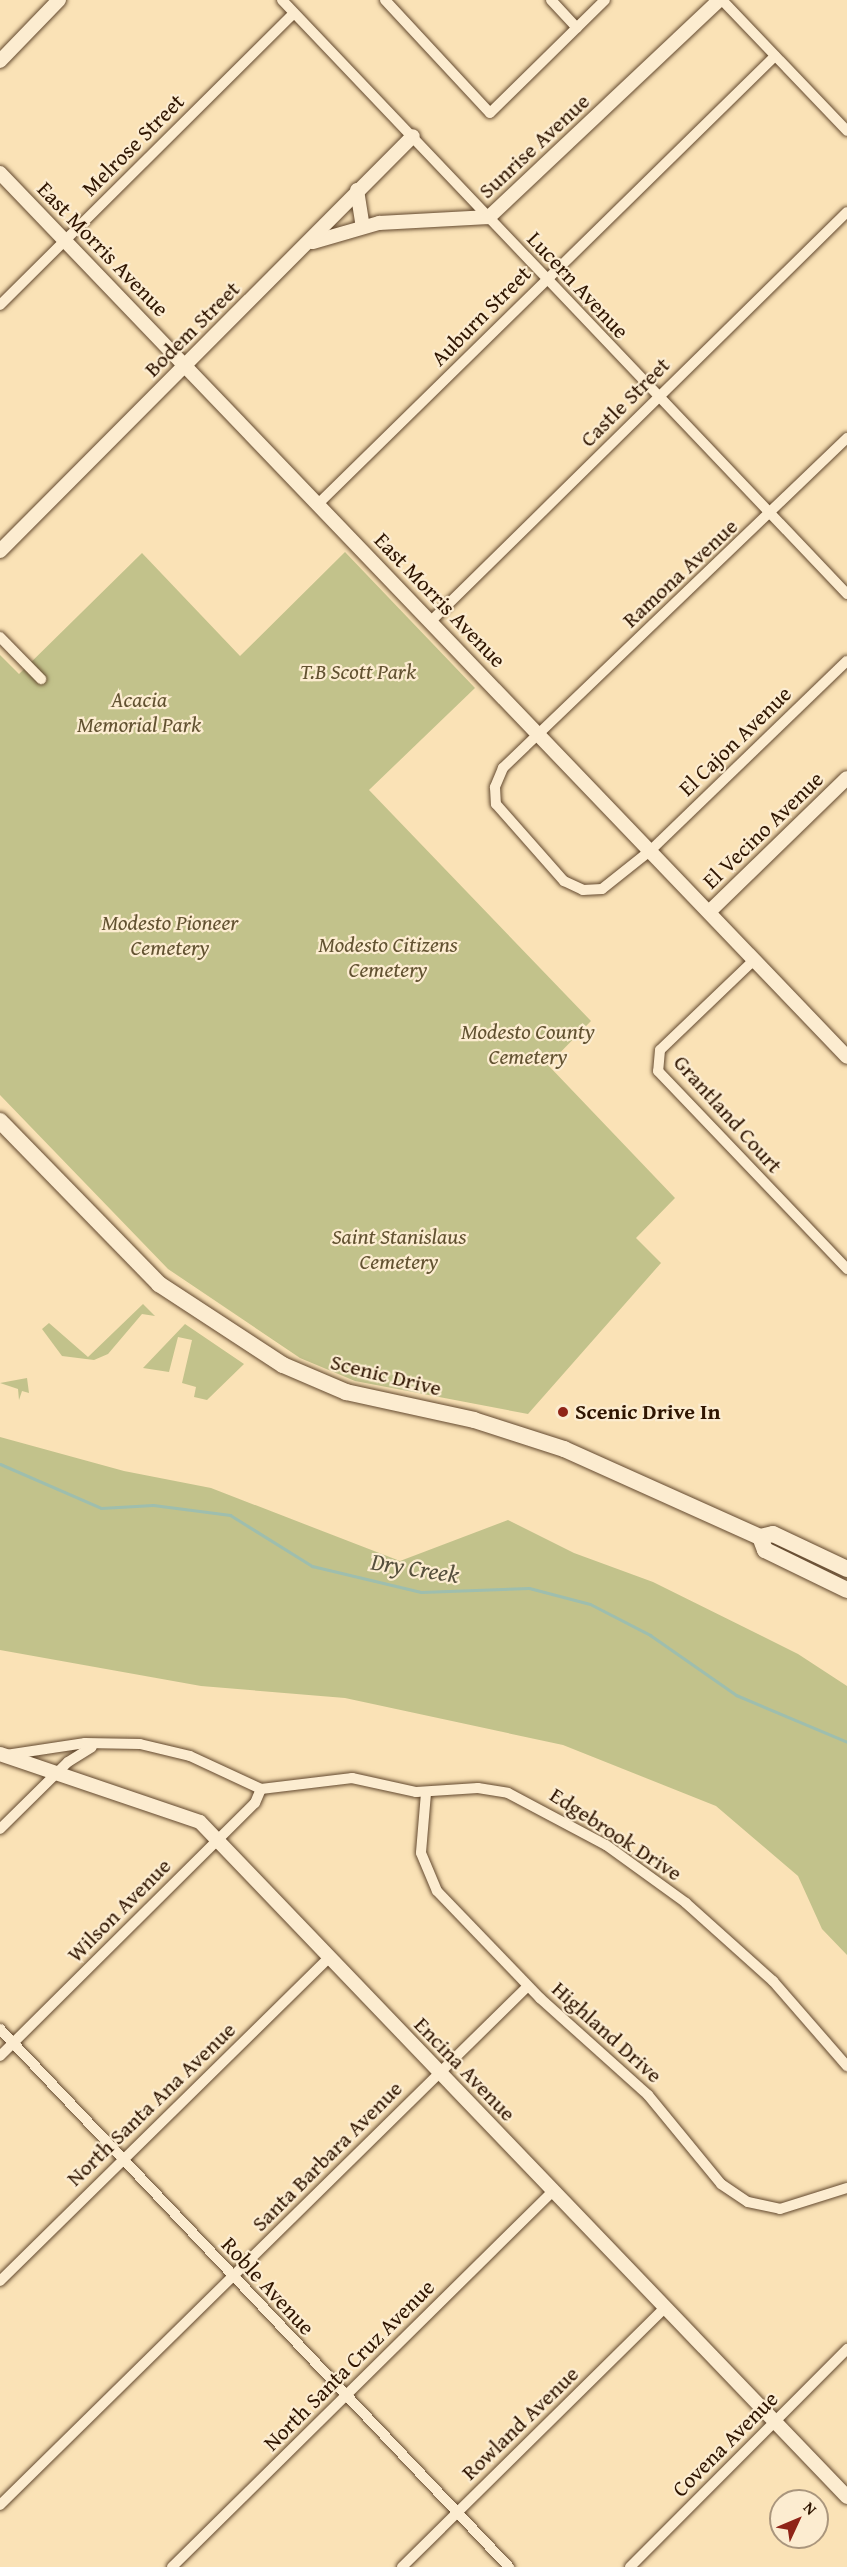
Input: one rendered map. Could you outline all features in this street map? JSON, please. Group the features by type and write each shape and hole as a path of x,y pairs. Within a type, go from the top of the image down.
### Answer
{"main road":[{"name":"Scenic Drive","path":"0,1121 159,1284 283,1365 334,1388 474,1420 564,1449 760,1537 773,1534 847,1569"},
{"name":"Scenic Drive","path":"760,1537 765,1550 847,1590"}],"street":[{"path":"0,61 59,0"},
{"name":"Lucern Avenue","path":"282,0 489,217 544,281 847,594"},
{"path":"385,0 490,112 605,0"},
{"path":"551,0 577,28"},
{"path":"720,0 847,131"},
{"name":"Sunrise Avenue","path":"304,246 363,226 489,217 720,0"},
{"name":"Melrose Street","path":"0,305 294,13"},
{"name":"Auburn Street","path":"318,504 775,56"},
{"name":"Bodem Street","path":"0,551 413,136"},
{"name":"East Morris Avenue","path":"0,174 651,850 847,1057"},
{"path":"357,190 363,226"},
{"name":"Castle Street","path":"431,621 847,212"},
{"name":"Ramona Avenue","path":"651,850 602,889 583,890 564,881 503,816 495,796 503,768 847,438"},
{"path":"0,637 41,679"},
{"name":"El Cajon Avenue","path":"651,850 847,661"},
{"name":"El Vecino Avenue","path":"709,912 847,778"},
{"name":"Grantland Court","path":"754,960 660,1050 658,1071 847,1269"},
{"path":"2,1755 86,1743 92,1747"},
{"path":"0,1829 57,1772 92,1747 133,1743 167,1748 261,1789"},
{"name":"Encina Avenue","path":"2,1755 192,1817 217,1839 847,2498"},
{"name":"Edgebrook Drive","path":"261,1789 346,1778 426,1793 478,1788 508,1793 626,1858 741,1951 847,2066"},
{"name":"Wilson Avenue","path":"0,2056 256,1802 261,1789"},
{"name":"Highland Drive","path":"426,1793 422,1853 431,1882 528,1986 648,2095 734,2195 762,2207 787,2209 847,2188"},
{"name":"North Santa Ana Avenue","path":"0,2281 330,1957"},
{"name":"Santa Barbara Avenue","path":"0,2505 528,1986"},
{"name":"Roble Avenue","path":"0,2029 232,2277 509,2567"},
{"name":"North Santa Cruz Avenue","path":"172,2567 553,2191"},
{"name":"Rowland Avenue","path":"402,2567 665,2308"},
{"name":"Covena Avenue","path":"630,2567 847,2349"}],"green space":[{"path":"345,552 475,688 369,790 591,1021 548,1065 675,1198 636,1238 661,1263 528,1414 355,1381 300,1358 168,1269 0,1095 0,655 19,674 142,553 240,656"},
{"path":"143,1304 155,1316 142,1314 108,1354 94,1360 62,1356 42,1329 49,1323 88,1357"},
{"path":"185,1324 244,1364 207,1400 194,1397 196,1387 182,1383 192,1340 178,1337 169,1372 143,1368"},
{"path":"27,1378 29,1393 22,1391 19,1400 18,1389 0,1383"},
{"path":"0,1437 124,1471 211,1488 400,1561 508,1520 574,1553 653,1582 798,1654 847,1686 847,1955 822,1929 798,1876 716,1806 563,1745 345,1698 201,1686 0,1650"}],"waterway":[{"name":"Dry Creek","path":"0,1464 101,1508 153,1505 230,1515 312,1566 421,1592 529,1588 590,1604 650,1635 736,1695 847,1742"}],"place":[{"name":"Scenic Drive In","path":"563,1412"}],"park label":[{"name":"T.B Scott Park","path":"358,672"},
{"name":"Acacia Memorial Park","path":"139,712"},
{"name":"Modesto Pioneer Cemetery","path":"170,934"},
{"name":"Modesto Citizens Cemetery","path":"388,956"},
{"name":"Modesto County Cemetery","path":"528,1044"},
{"name":"Saint Stanislaus Cemetery","path":"399,1248"}]}
